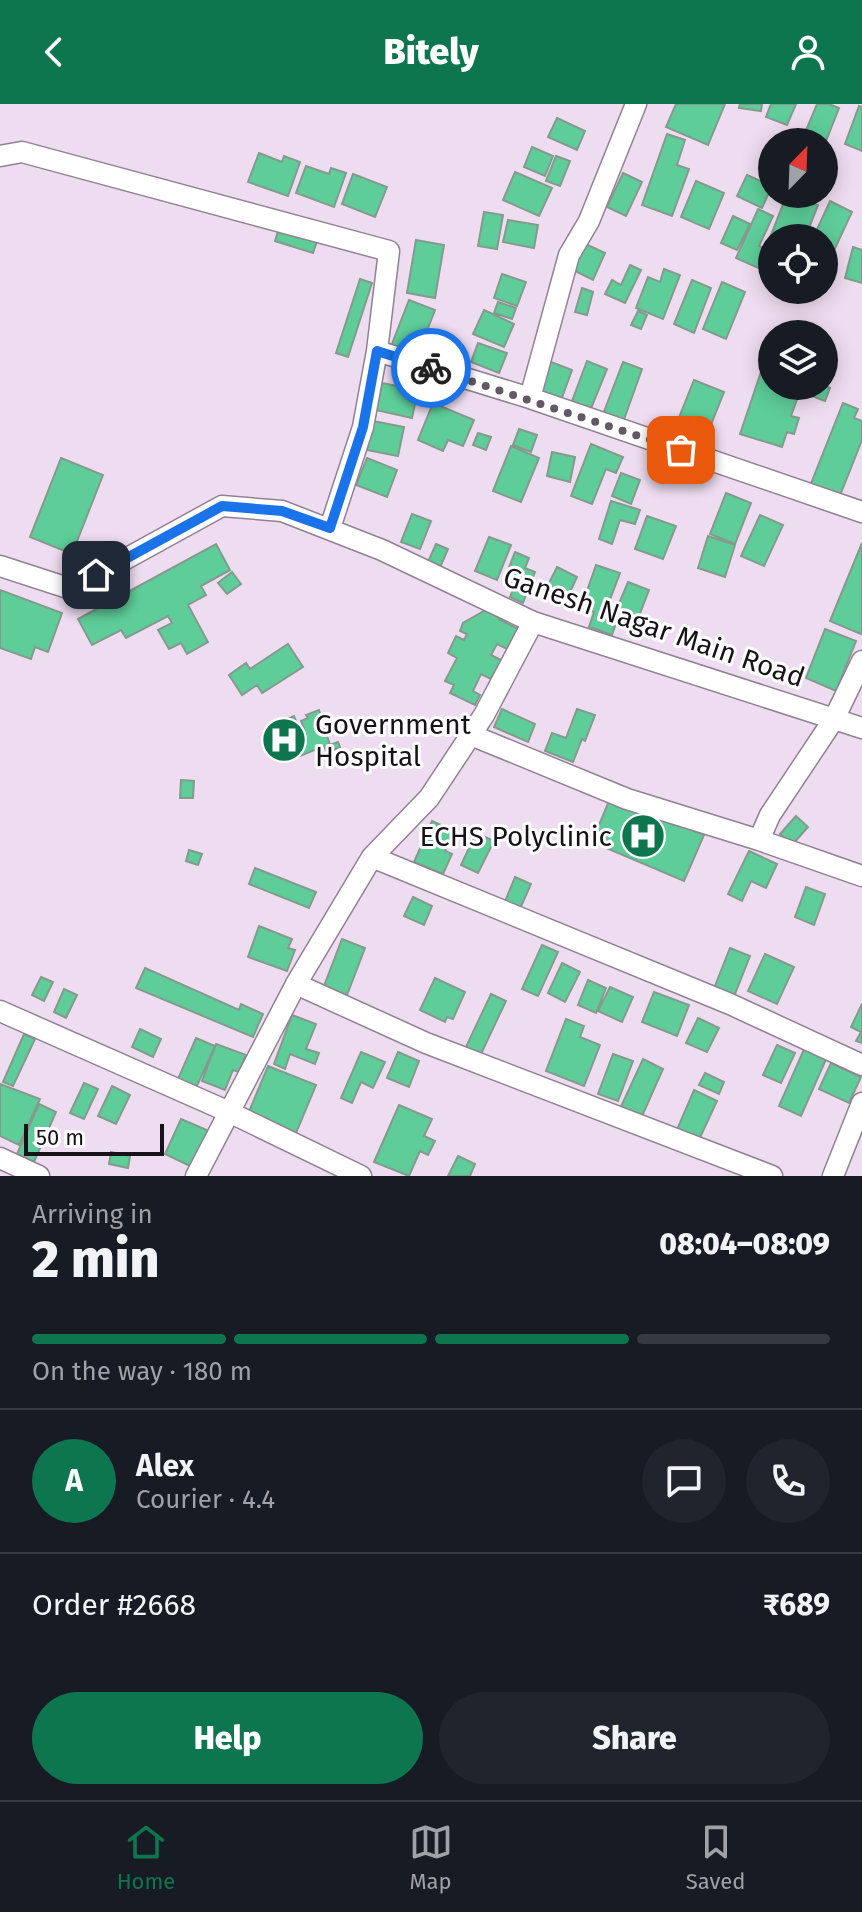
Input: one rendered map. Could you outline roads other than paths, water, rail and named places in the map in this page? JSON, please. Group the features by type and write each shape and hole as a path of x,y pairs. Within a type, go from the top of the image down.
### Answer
{"street":[{"path":"530,398 569,255 589,221 636,104"},
{"path":"0,156 22,152 389,251 377,351 363,427 330,528"},
{"path":"377,351 530,398 862,512"},
{"name":"Ganesh Nagar Main Road","path":"0,566 71,589 222,506 282,511 382,550 533,622 862,728"},
{"path":"196,1176 296,984 372,857 429,798 484,715 533,622"},
{"path":"759,840 770,815 834,719 862,661"},
{"path":"471,735 627,799 862,876"},
{"path":"372,857 703,993 862,1065"},
{"path":"296,984 426,1043 772,1176"},
{"path":"0,1011 229,1112 361,1176"},
{"path":"833,1176 862,1103"},
{"path":"0,1158 39,1176"}],"place":[{"name":"Government Hospital","path":"284,740"},
{"name":"ECHS Polyclinic","path":"643,836"}]}
